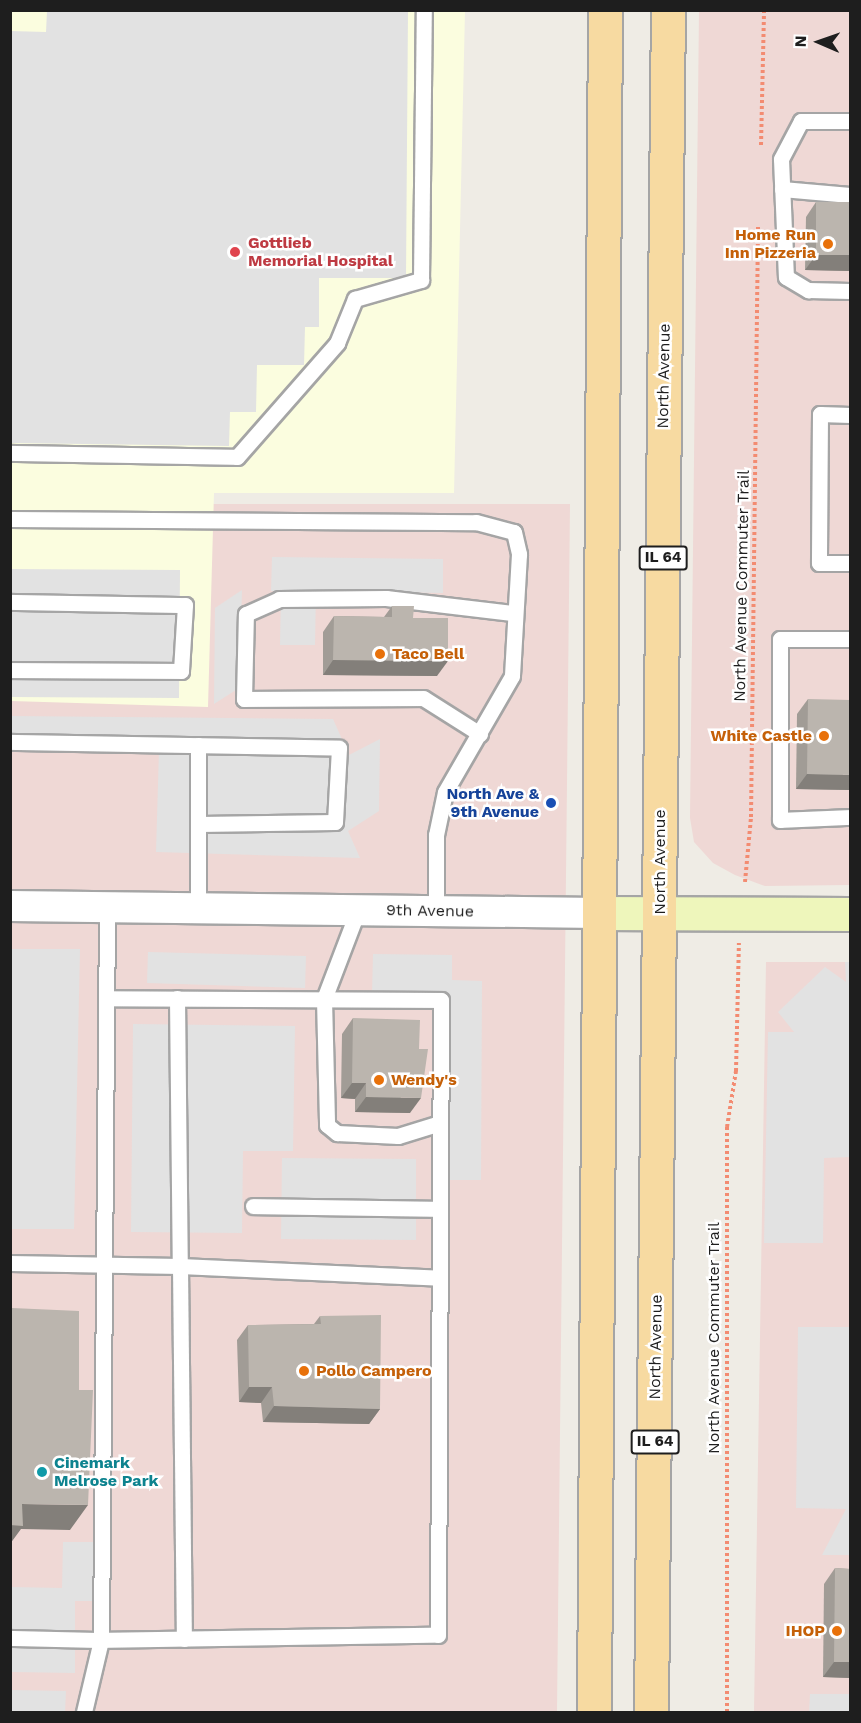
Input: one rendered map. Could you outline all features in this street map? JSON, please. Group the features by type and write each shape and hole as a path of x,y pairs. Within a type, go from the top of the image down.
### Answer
{"main road":[{"path":"594,1713 605,10"},
{"name":"North Avenue","path":"651,1713 669,10"}],"street":[{"name":"9th Avenue","path":"10,906 850,914"}],"lane":[{"path":"10,453 237,457 337,343 355,299 421,280 424,10"},
{"path":"850,121 801,121 781,159 786,277 808,290 850,291"},
{"path":"782,189 850,195"},
{"path":"850,415 820,414 819,552 819,563 850,563"},
{"path":"10,519 476,522 514,532 519,554 512,613 512,676 446,792 436,835 436,911"},
{"path":"480,734 423,698 244,699 246,614 279,599 386,598 512,613"},
{"path":"10,602 185,605 181,671 10,670"},
{"path":"850,639 780,639 780,820 850,817"},
{"path":"10,742 339,748 335,822 199,824"},
{"path":"198,746 198,908"},
{"path":"84,1713 101,1640 107,907"},
{"path":"358,910 324,999 327,1125 336,1133 398,1136 440,1124"},
{"path":"10,1638 101,1640 438,1635 441,1000 107,998"},
{"path":"177,998 184,1639"},
{"path":"253,1206 440,1209"},
{"path":"10,1263 180,1266 440,1278"}],"path":[{"name":"North Avenue Commuter Trail","path":"746,870 756,303"},
{"name":"North Avenue Commuter Trail","path":"727,1713 727,1127 736,1071 736,965"}],"shaded area":[{"name":"Gottlieb Memorial Hospital","path":"11,11 465,11 454,493 214,493 208,707 11,701"},
{"path":"47,11 408,11 406,278 319,278 319,327 305,327 304,365 257,365 256,412 230,412 229,446 11,443 10,31 46,32"},
{"path":"699,11 850,11 850,885 765,886 735,875 713,863 694,842 690,818"},
{"path":"11,504 570,504 557,1712 11,1712"},
{"path":"272,557 443,559 443,593 316,591 315,645 280,645 281,591 271,591"},
{"path":"11,569 180,570 179,698 11,697"},
{"path":"242,590 239,688 214,704 215,608"},
{"path":"11,716 333,719 349,755 380,739 379,811 348,831 360,858 156,852 159,750 11,748"},
{"path":"11,949 80,949 74,1229 11,1229"},
{"path":"148,952 306,956 305,988 147,983"},
{"path":"373,954 452,955 452,980 482,981 481,1180 446,1180 447,994 372,994"},
{"path":"766,962 850,962 850,1712 754,1712"},
{"path":"845,962 850,962 850,1157 824,1158 823,1243 764,1243 768,1032 794,1032 778,1012 825,967 846,982"},
{"path":"133,1024 295,1026 293,1151 243,1151 242,1233 131,1232"},
{"path":"282,1158 416,1159 416,1240 281,1239"},
{"path":"798,1327 850,1327 850,1555 822,1555 846,1509 796,1508"},
{"path":"63,1542 95,1542 94,1601 75,1601 75,1673 11,1672 11,1587 62,1588"},
{"path":"11,1690 66,1691 65,1712 11,1712"},
{"path":"810,1694 850,1694 850,1712 809,1712"}],"building":[{"path":"816,202 850,202 850,255 816,255"},
{"path":"392,606 414,606 413,618 448,618 448,661 333,660 334,616 392,617"},
{"name":"White Castle","path":"808,699 850,700 850,775 807,774"},
{"name":"Wendy's","path":"353,1018 420,1020 419,1049 428,1049 421,1098 366,1097 366,1083 352,1083"},
{"name":"Cinemark Melrose Park","path":"10,1295 12,1308 79,1311 79,1390 93,1390 88,1505 22,1504 23,1526 10,1525"},
{"name":"Pollo Campero","path":"381,1315 380,1409 274,1406 272,1387 249,1387 248,1325 321,1324 320,1316"},
{"path":"835,1568 850,1569 850,1662 834,1662"}],"place":[{"name":"Home Run Inn Pizzeria","path":"828,244"},
{"name":"Gottlieb Memorial Hospital","path":"235,252"},
{"name":"Taco Bell","path":"380,654"},
{"name":"White Castle","path":"824,736"},
{"name":"North Ave & 9th Avenue","path":"551,803"},
{"name":"Wendy's","path":"379,1080"},
{"name":"Pollo Campero","path":"304,1371"},
{"name":"Cinemark Melrose Park","path":"42,1472"},
{"name":"IHOP","path":"837,1631"}]}
